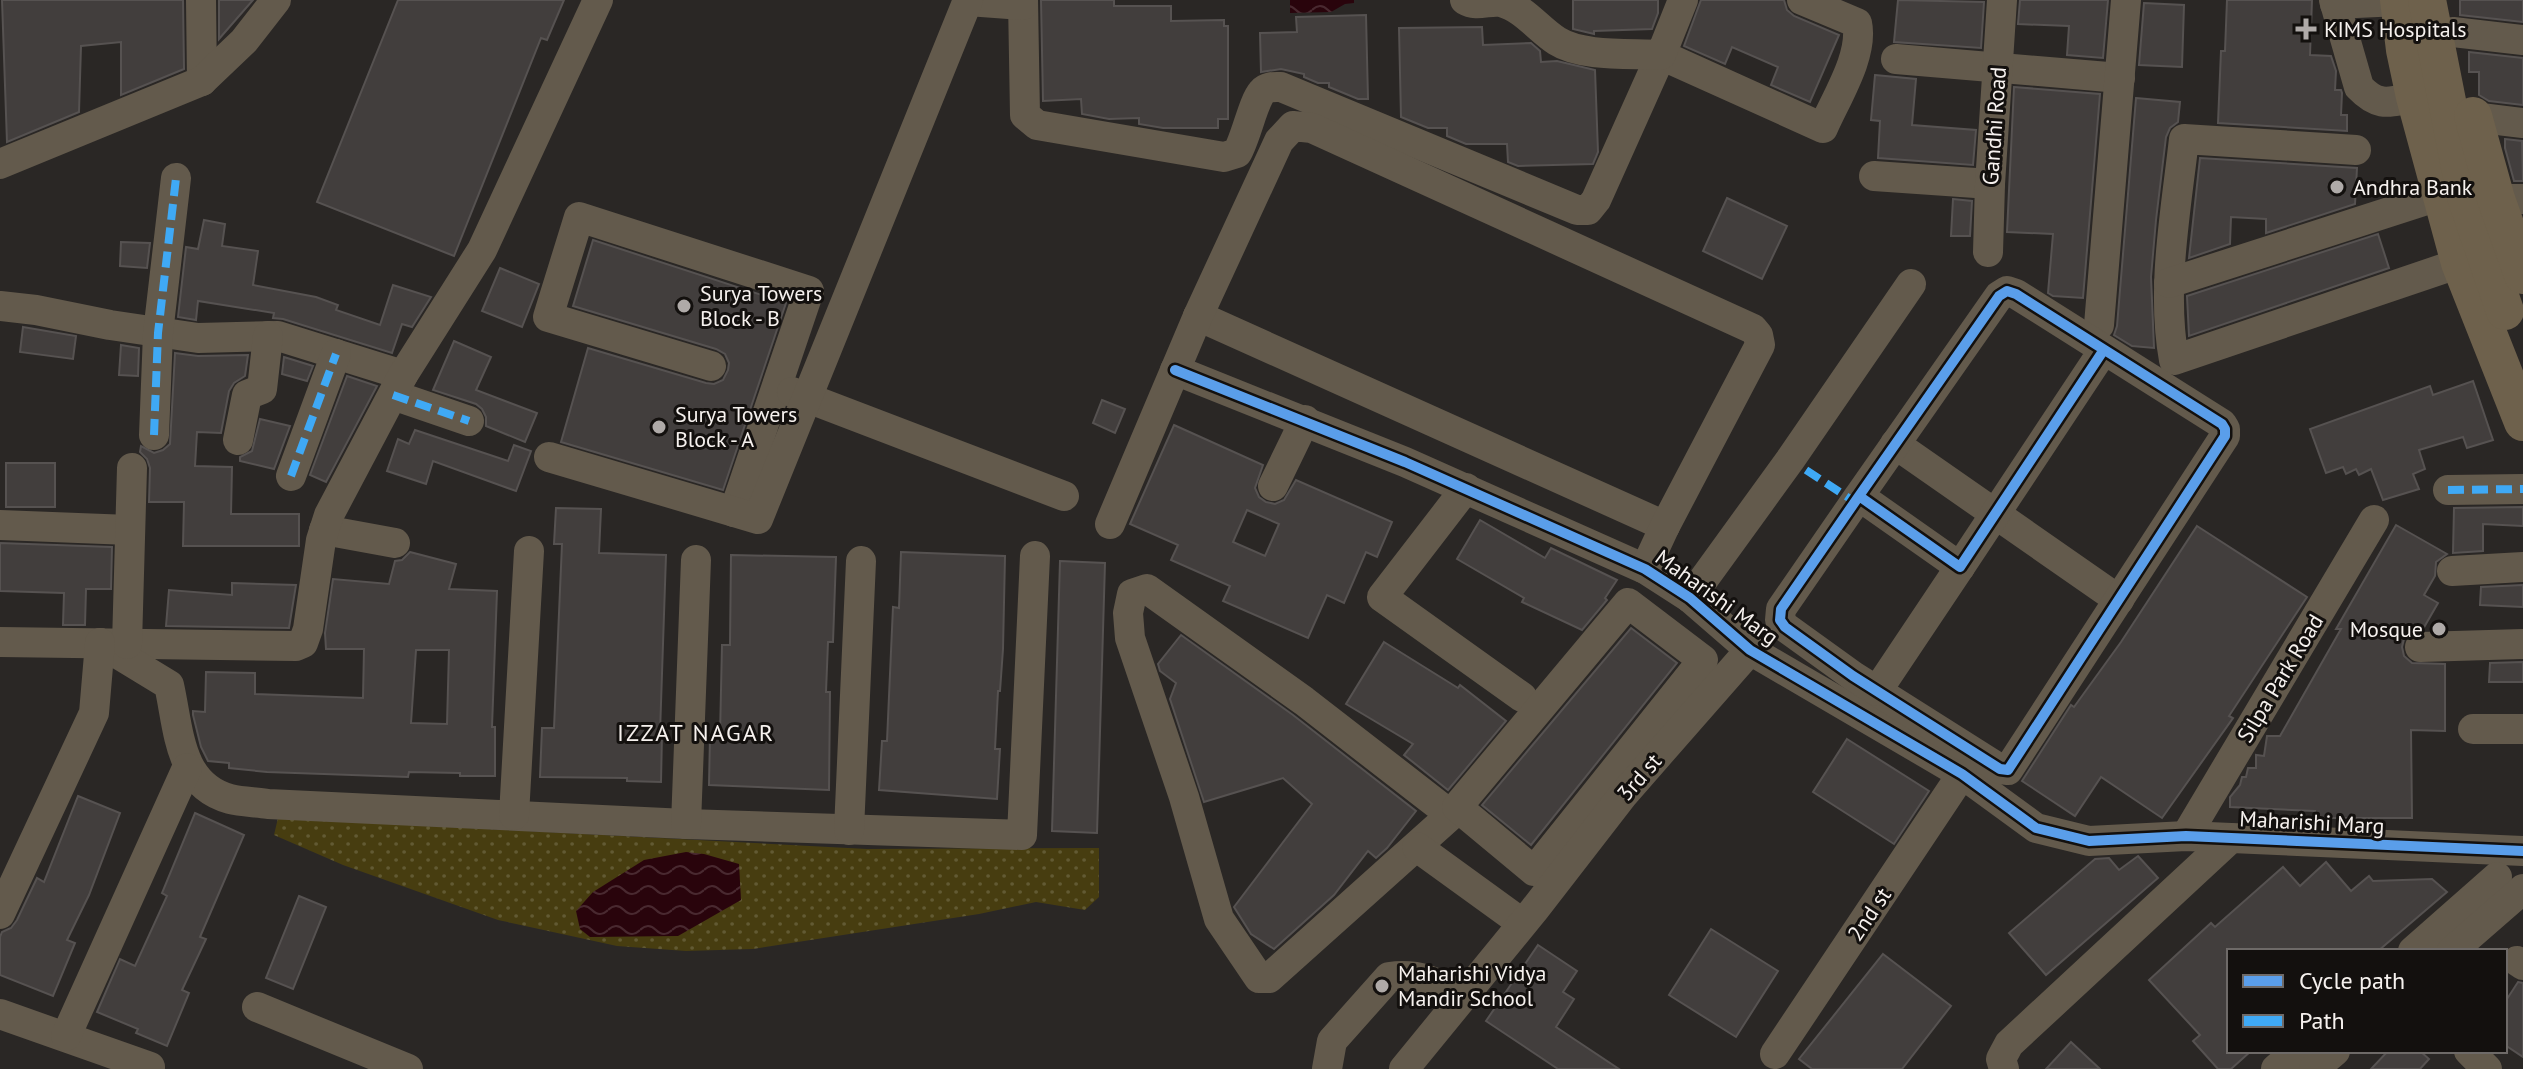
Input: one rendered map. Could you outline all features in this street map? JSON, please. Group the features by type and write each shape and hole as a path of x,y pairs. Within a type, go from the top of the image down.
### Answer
{"main road":[{"path":"2399,0 2415,97 2460,263 2523,422"},
{"path":"2427,0 2466,197 2523,364"},
{"path":"2451,16 2473,117 2510,199 2523,275"}],"street":[{"path":"201,0 202,81"},
{"path":"0,164 202,81 244,41 276,0"},
{"path":"0,642 296,646 303,643 329,515 398,385 482,250 598,0"},
{"path":"1465,0 1473,4 1498,1 1513,7 1568,47 1661,55 1823,128 1858,49 1859,34 1857,23 1802,0"},
{"path":"746,516 968,1 1023,2 1025,115 1037,125 1224,157 1237,153 1244,141 1261,92 1269,87 1281,87 1577,210 1588,210 1596,200 1683,0"},
{"name":"Gandhi Road","path":"1988,252 2002,0"},
{"path":"1869,699 1996,514 2101,338 2126,0"},
{"path":"2399,0 2334,2 2359,87 2369,98 2385,103 2415,97"},
{"path":"2451,16 2523,40"},
{"path":"1896,59 2120,78"},
{"path":"2473,117 2523,123"},
{"path":"1110,524 1198,316 1279,141 1293,126 1312,128 1753,329 1758,335 1760,345 1645,569"},
{"path":"2356,150 2184,139 2169,283 2170,338 2174,360 2460,263"},
{"path":"1874,176 1990,184"},
{"path":"154,435 158,333 176,178"},
{"path":"2169,283 2442,195"},
{"path":"711,366 548,317 579,217 809,291 746,516"},
{"path":"1690,598 1911,284"},
{"path":"2007,291 2101,338 2225,429 2225,436 2008,770 2000,769 1869,699 1780,620 1781,609 1895,444 1999,296 2007,291"},
{"path":"0,306 198,338 278,336 336,354 469,421"},
{"path":"1198,316 1665,526"},
{"path":"238,440 247,395 262,389 268,336"},
{"path":"291,476 336,354"},
{"name":"Maharishi Marg","path":"1175,370 1405,462 1645,569 1690,598 1750,650 1869,699 1962,774 2036,828 2089,841 2186,836 2231,838 2511,872"},
{"path":"800,394 1064,496"},
{"path":"1405,462 1425,418"},
{"path":"1273,486 1305,420"},
{"path":"1895,444 2119,600"},
{"path":"549,457 746,516"},
{"path":"0,914 94,713 114,643 130,530 132,468"},
{"path":"1466,488 1382,597 1522,697"},
{"path":"2448,490 2523,489"},
{"path":"1859,496 1960,567"},
{"name":"Silpa Park Road","path":"2186,836 2374,520"},
{"path":"0,525 130,530"},
{"path":"324,530 395,543"},
{"path":"514,815 529,551"},
{"path":"114,643 169,685 187,768 201,784 229,799 268,804 686,824 1022,835 1035,556"},
{"path":"686,824 696,560"},
{"path":"849,830 861,561"},
{"path":"2452,571 2523,567"},
{"path":"1147,589 1304,701 1451,815 1417,847 1346,906 1269,978 1259,978 1219,919 1184,797 1130,638 1128,613 1132,594 1147,589"},
{"path":"1628,603 1703,660 1620,782 1534,871 1457,807 1628,603"},
{"path":"2420,647 2523,644"},
{"name":"3rd st","path":"1404,1069 1528,917 1620,782 1750,650"},
{"path":"2473,729 2523,729"},
{"path":"66,1036 187,768"},
{"name":"2nd st","path":"1775,1054 1962,774"},
{"path":"2004,1069 2001,1059 2009,1044 2231,838"},
{"path":"1417,847 1528,917"},
{"path":"2415,949 2511,872"},
{"path":"2453,949 2511,872"},
{"path":"1327,1069 1332,1041 1389,977 1416,976 1436,981 1462,997"},
{"path":"257,1007 408,1069"},
{"path":"0,1014 150,1067"},
{"path":"2276,1069 2295,1053"},
{"path":"2314,1069 2333,1053"},
{"path":"2471,1053 2487,1069"}],"shaded area":[{"path":"278,818 867,849 1099,848 1099,897 1085,910 1036,902 979,914 753,949 686,951 617,946 498,920 343,865 274,835"}],"water":[{"path":"1290,0 1354,0 1354,3 1331,12 1290,13"},
{"path":"686,852 739,864 741,900 678,936 590,937 580,929 576,911 593,892 644,860"}],"building":[{"path":"2,0 183,0 184,69 121,95 121,42 81,46 79,112 7,142"},
{"path":"219,0 253,0 219,39"},
{"path":"398,0 564,0 547,40 541,38 454,256 317,202"},
{"path":"1041,0 1114,0 1114,6 1171,6 1171,21 1224,20 1224,26 1228,26 1228,119 1218,119 1218,128 1163,128 1139,124 1139,118 1109,119 1082,114 1081,99 1043,101"},
{"path":"1573,0 1658,0 1658,13 1652,29 1594,31 1594,34 1573,29"},
{"path":"1701,0 1784,0 1787,10 1794,16 1839,35 1810,102 1771,85 1778,67 1732,47 1725,64 1684,46"},
{"path":"1898,0 1984,2 1981,48 1894,42"},
{"path":"2020,0 2108,0 2103,58 2067,55 2069,26 2018,24"},
{"path":"2227,0 2312,0 2310,55 2331,56 2336,71 2335,90 2342,93 2341,115 2347,115 2347,131 2218,123"},
{"path":"2460,0 2523,0 2523,22 2460,15"},
{"path":"2144,3 2184,5 2182,67 2139,65"},
{"path":"1366,15 1368,99 1358,99 1329,87 1329,83 1318,83 1304,77 1304,74 1281,69 1261,72 1260,33 1297,32 1296,17"},
{"path":"1482,27 1483,45 1531,43 1540,51 1541,62 1557,61 1595,70 1598,152 1593,164 1518,166 1508,162 1507,144 1466,144 1447,136 1447,128 1428,128 1401,117 1399,28"},
{"path":"2469,52 2523,58 2523,105 2489,101 2479,95 2479,72 2469,72"},
{"path":"1875,75 1916,79 1912,125 1976,130 1973,165 1878,158 1880,121 1871,120"},
{"path":"2014,87 2100,94 2083,298 2048,293 2053,234 2007,232"},
{"path":"2136,98 2180,102 2178,122 2170,128 2166,137 2156,220 2151,277 2154,348 2132,346 2114,335"},
{"path":"2505,139 2522,141 2523,181 2514,181"},
{"path":"2200,158 2357,168 2355,204 2266,233 2266,219 2231,217 2230,244 2189,258"},
{"path":"1727,198 1787,226 1762,279 1703,251"},
{"path":"1953,199 1972,201 1970,236 1951,236"},
{"path":"204,220 225,224 222,246 258,251 253,285 316,297 338,305 336,310 380,325 393,285 431,297 412,327 402,324 392,353 273,318 274,313 198,301 196,320 178,317 186,247 198,249"},
{"path":"2378,234 2389,268 2189,336 2187,296"},
{"path":"593,240 786,303 723,490 561,442 588,348 706,383 723,380 728,370 725,354 716,349 573,306"},
{"path":"121,242 150,243 147,268 120,266"},
{"path":"500,268 539,284 522,327 482,311"},
{"path":"23,327 76,336 73,359 20,352"},
{"path":"454,341 491,357 476,390 537,413 525,442 486,426 486,417 476,404 433,390"},
{"path":"121,345 139,348 138,376 119,375"},
{"path":"175,353 248,355 245,376 234,383 229,391 221,433 197,432 195,466 232,467 231,514 299,514 299,546 183,546 184,502 149,502 150,468 140,452 141,446 154,453 170,444"},
{"path":"284,357 313,366 307,381 282,374"},
{"path":"347,376 377,386 326,482 310,475"},
{"path":"2473,381 2493,440 2467,448 2463,437 2419,450 2425,469 2413,474 2419,489 2383,500 2371,469 2359,475 2356,469 2346,474 2343,467 2326,473 2310,429 2430,386 2433,395"},
{"path":"1102,400 1125,409 1115,433 1093,423"},
{"path":"260,419 290,426 274,469 240,461 240,457 252,451"},
{"path":"1174,425 1263,465 1255,488 1259,497 1266,502 1275,504 1284,500 1296,480 1392,522 1377,557 1366,552 1344,603 1327,595 1308,638 1223,601 1230,586 1171,560 1178,545 1130,524","holes":["1247,510 1279,524 1265,556 1233,542"]},
{"path":"415,430 508,461 514,445 531,451 516,491 433,461 426,484 387,471 398,439 409,444"},
{"path":"6,463 55,463 55,507 6,507"},
{"path":"2523,507 2523,526 2483,524 2483,551 2453,553 2454,508"},
{"path":"556,508 601,509 599,553 666,555 661,782 627,781 627,778 540,777 542,728 554,728 562,544 554,544"},
{"path":"1480,520 1545,558 1551,548 1617,580 1605,598 1607,600 1582,630 1522,602 1524,598 1457,559"},
{"path":"2396,525 2447,554 2436,562 2435,576 2424,595 2438,603 2423,629 2410,632 2402,647 2404,656 2412,663 2445,664 2445,731 2411,730 2412,818 2315,818 2315,811 2230,807 2230,797 2240,785 2242,777 2246,777 2248,768 2256,768 2256,755 2264,756 2267,736 2280,736 2341,629 2336,629"},
{"path":"2197,526 2307,597 2229,716 2233,718 2162,818 2101,777 2075,816 2022,781 2071,705 2074,707 2121,642"},
{"path":"0,543 112,547 111,589 86,589 85,625 63,625 64,593 0,591"},
{"path":"410,552 456,564 449,589 497,591 492,727 495,727 495,776 409,772 408,777 267,772 229,768 229,763 208,761 193,715 193,711 205,712 206,672 255,673 255,694 363,698 364,649 326,649 325,633 333,579 389,584 395,561 402,560","holes":["416,650 449,650 447,724 411,723"]},
{"path":"901,552 1005,556 1003,649 995,749 1000,749 997,799 879,790 882,741 887,741 893,607 899,608"},
{"path":"731,555 836,557 833,642 828,642 826,692 830,692 829,790 709,785 710,736 720,736 722,645 730,645"},
{"path":"1060,561 1105,563 1097,833 1052,831"},
{"path":"232,583 296,585 289,628 166,626 169,590 232,595"},
{"path":"2523,585 2523,607 2480,605 2481,587"},
{"path":"1631,628 1677,663 1531,845 1482,805"},
{"path":"1181,635 1293,715 1416,811 1387,848 1376,858 1368,851 1334,895 1274,949 1251,934 1234,907 1312,804 1283,778 1204,802 1170,699 1176,683 1160,671 1158,664"},
{"path":"1384,642 1458,688 1460,685 1506,721 1448,790 1404,755 1413,744 1346,704"},
{"path":"2523,662 2523,682 2489,682 2490,663"},
{"path":"1847,739 1929,791 1894,844 1813,792"},
{"path":"78,796 120,813 89,895 67,940 75,943 53,996 0,975 0,937 17,920 37,878 44,882"},
{"path":"195,813 244,835 200,937 206,939 182,990 189,993 167,1046 136,1033 138,1029 97,1012 120,959 135,966 167,896 162,893"},
{"path":"2138,856 2158,878 2046,975 2009,933 2095,859 2109,858 2119,870"},
{"path":"2326,862 2351,891 2369,876 2373,881 2432,879 2447,892 2380,949 2227,949 2227,1053 2249,1053 2231,1069 2218,1069 2193,1041 2200,1035 2149,980 2211,923 2215,927 2283,867 2300,886"},
{"path":"299,896 326,907 293,989 266,978"},
{"path":"1711,929 1778,971 1736,1037 1669,995"},
{"path":"1538,945 1577,971 1563,992 1574,999 1556,1027 1619,1069 1558,1069 1486,1021"},
{"path":"1883,954 1951,1006 1902,1069 1812,1069 1799,1059"},
{"path":"2518,982 2523,983 2523,1057 2507,1046 2507,999"},
{"path":"2071,1042 2100,1069 2046,1069"},
{"path":"2386,1053 2422,1053 2429,1059 2420,1069 2371,1069"}],"marked path":[{"path":"154,435 158,333 176,178"},
{"path":"291,476 336,354"},
{"path":"393,395 469,421"},
{"path":"1806,470 1855,502"},
{"path":"2448,490 2523,489"}],"cycle path":[{"path":"1859,496 1999,296 2007,291 2222,424 2225,429 2225,436 2008,770 2000,769 1853,676 1785,627 1780,620 1781,609 1859,496 1960,567 2103,351"},
{"path":"1175,370 1405,462 1645,569 1690,598 1750,650 1962,774 2036,828 2089,841 2186,836 2523,851"}],"place":[{"name":"KIMS Hospitals","path":"2306,29"},
{"name":"Andhra Bank","path":"2337,187"},
{"name":"Surya Towers Block - B","path":"684,306"},
{"name":"Surya Towers Block - A","path":"659,427"},
{"name":"Mosque","path":"2439,629"},
{"name":"Maharishi Vidya Mandir School","path":"1382,986"}],"district":[{"name":"IZZAT NAGAR","path":"696,732"}]}
